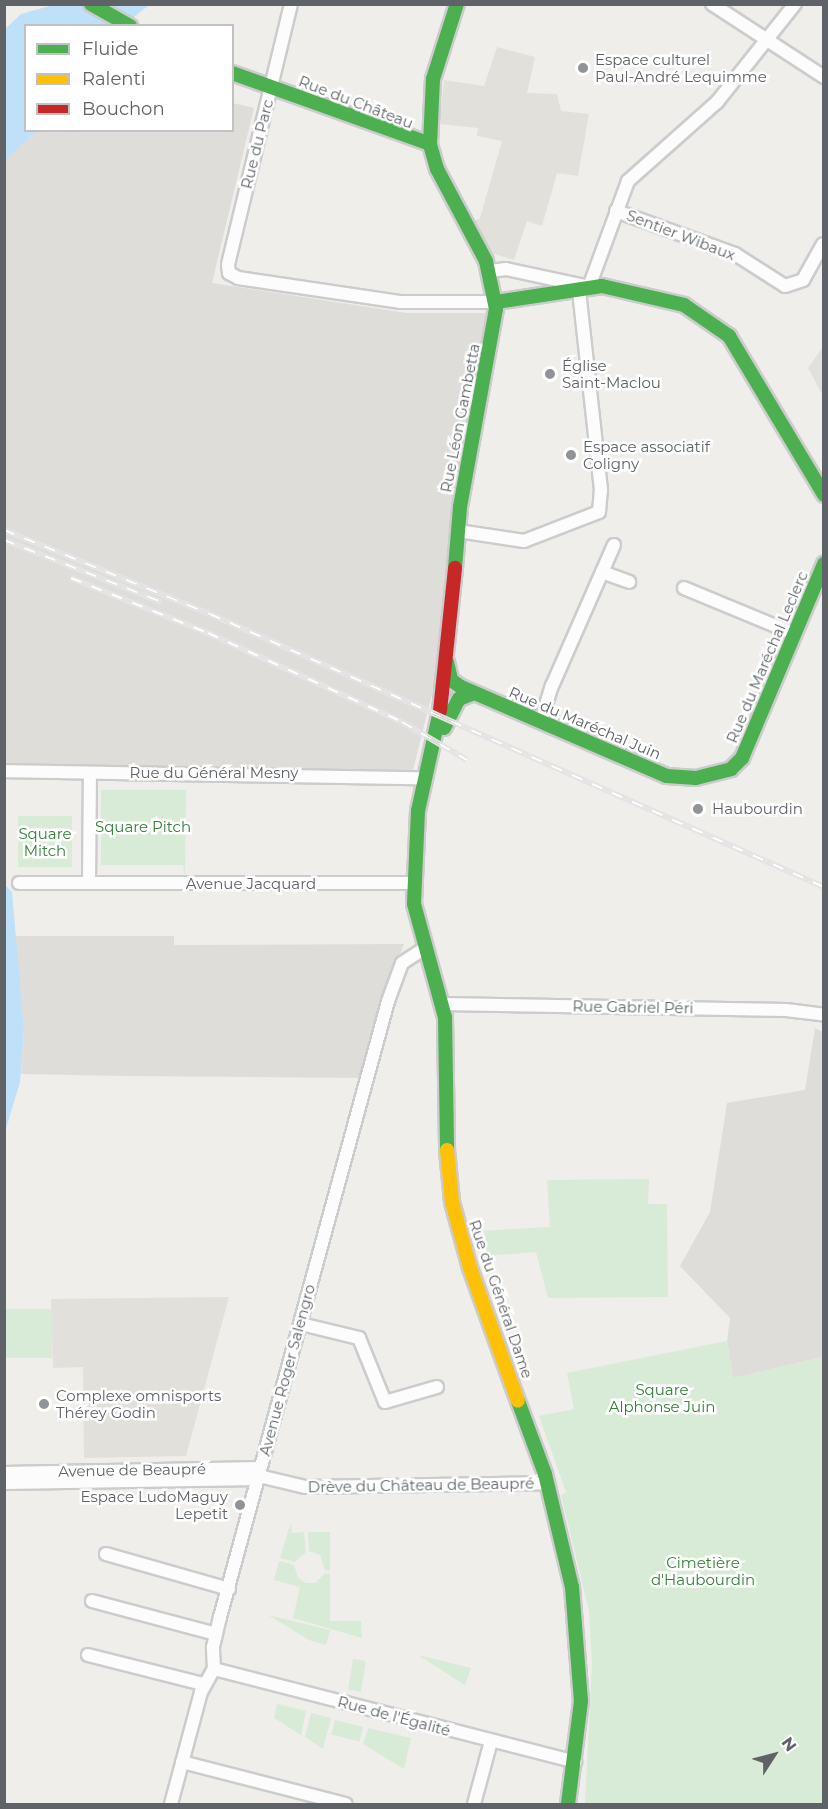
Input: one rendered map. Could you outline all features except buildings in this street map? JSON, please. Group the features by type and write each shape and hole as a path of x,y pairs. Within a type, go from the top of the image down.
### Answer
{"street":[{"path":"91,4 126,24"},
{"name":"Rue du Parc","path":"291,4 228,264 229,273 238,278 401,302 496,302"},
{"name":"Rue Léon Gambetta","path":"428,764 443,699 458,531 496,302 490,271 437,169 430,144 433,79 457,4"},
{"path":"712,4 767,42 824,77"},
{"path":"458,531 524,541 598,512 596,444 584,289 628,181 712,107 767,42 795,4"},
{"name":"Rue du Château","path":"234,74 430,144"},
{"name":"Sentier Wibaux","path":"616,211 735,254 784,286 803,280 823,244"},
{"path":"490,271 510,269 584,289"},
{"path":"496,302 612,287 678,302 723,331 824,495"},
{"path":"541,721 552,686 614,545"},
{"name":"Rue du Maréchal Leclerc","path":"739,762 824,564"},
{"path":"602,572 629,582"},
{"path":"684,588 795,634"},
{"name":"Rue du Maréchal Juin","path":"447,648 452,680 474,693 679,779 728,770 739,762"},
{"path":"428,764 457,701 474,693"},
{"name":"Rue du Général Dame","path":"428,764 424,778 414,883 415,910 442,1004 452,1203 470,1268 548,1483 573,1587 580,1701 575,1762 568,1804"},
{"name":"Rue du Général Mesny","path":"4,771 424,778"},
{"path":"89,883 90,773"},
{"name":"Avenue Jacquard","path":"19,883 414,883"},
{"name":"Avenue Roger Salengro","path":"214,1669 216,1634 398,971 409,956 425,948"},
{"name":"Rue Gabriel Péri","path":"442,1004 750,1009 824,1015"},
{"path":"300,1324 362,1341 385,1402 437,1388"},
{"name":"Avenue de Beaupré","path":"4,1473 259,1474"},
{"name":"Drève du Château de Beaupré","path":"259,1474 305,1487 548,1483"},
{"name":"Avenue de Beaupré","path":"4,1483 259,1474"},
{"path":"106,1554 229,1589"},
{"path":"92,1601 216,1634"},
{"path":"88,1655 203,1684"},
{"path":"171,1804 203,1684 214,1669"},
{"name":"Rue de l'Égalité","path":"214,1669 575,1762"},
{"path":"474,1804 491,1741"},
{"path":"182,1762 346,1804"}],"shaded area":[{"path":"497,47 535,57 527,93 557,94 561,111 589,114 578,176 557,173 542,226 527,221 514,260 491,253 473,222 480,218 502,141 477,136 478,128 439,124 444,80 484,86"},
{"path":"234,103 254,108 212,283 407,313 486,313 451,514 435,682 411,778 5,771 4,160 36,132 234,132"},
{"path":"823,347 823,396 808,368"},
{"path":"14,936 174,936 174,945 404,944 385,990 361,1078 21,1074 24,1030"},
{"path":"815,1028 823,1032 823,1357 733,1378 727,1341 730,1318 680,1266 710,1212 727,1103 805,1090"},
{"path":"229,1297 186,1456 84,1458 83,1367 53,1368 51,1299"}],"green space":[{"name":"Square Pitch","path":"101,790 186,790 185,877 183,865 101,865"},
{"name":"Square Mitch","path":"18,816 72,816 72,867 18,867"},
{"path":"649,1179 648,1204 667,1204 668,1297 548,1298 536,1252 484,1256 478,1231 550,1227 547,1180"},
{"path":"5,1309 52,1309 52,1358 5,1358"},
{"name":"Cimetière d'Haubourdin","path":"727,1341 733,1378 823,1357 823,1804 585,1804 592,1663 589,1611 561,1495 566,1492 539,1416 574,1409 567,1373"},
{"path":"291,1522 292,1533 304,1532 306,1552 295,1562 280,1558"},
{"path":"308,1532 330,1532 330,1571 325,1570 320,1555 309,1551"},
{"path":"279,1561 294,1565 298,1578 306,1583 315,1583 325,1573 330,1574 330,1621 361,1621 362,1638 293,1618 300,1587 274,1580"},
{"path":"268,1615 330,1630 326,1645 309,1640"},
{"path":"418,1655 471,1668 465,1685"},
{"path":"353,1659 366,1661 361,1692 348,1690"},
{"path":"277,1704 306,1711 301,1735 274,1718"},
{"path":"311,1713 331,1718 323,1749 305,1737"},
{"path":"335,1720 363,1727 360,1742 331,1735"},
{"path":"368,1728 411,1738 404,1769 363,1744"}],"water":[{"path":"53,5 149,5 125,24 24,24 24,132 36,132 5,160 5,29 21,14"},
{"path":"5,885 12,892 24,1030 20,1082 5,1132"}],"railway":[{"path":"4,530 210,614 824,887"},
{"path":"4,540 161,602"},
{"path":"71,578 208,633 402,722 467,760"}],"traffic: fast":[{"path":"91,4 126,24"},
{"path":"455,568 460,507 496,309 486,261 437,169 430,144 433,79 457,4"},
{"path":"234,74 430,144"},
{"path":"496,302 602,286 684,305 729,336 824,495"},
{"path":"447,662 451,680 461,687 667,776 696,778 731,769 742,758 824,564"},
{"path":"444,728 459,699 474,693"},
{"path":"440,711 418,811 414,904 445,1017 447,1150"},
{"path":"518,1401 545,1474 572,1587 581,1701 568,1804"}],"traffic: slow":[{"path":"447,1150 452,1202 470,1268 518,1401"}],"traffic: jam":[{"path":"440,711 455,568"}],"place":[{"name":"Espace culturel Paul-André Lequimme","path":"583,68"},
{"name":"Église Saint-Maclou","path":"550,374"},
{"name":"Espace associatif Coligny","path":"571,455"},
{"name":"Haubourdin","path":"698,809"},
{"name":"Complexe omnisports Thérey Godin","path":"44,1404"},
{"name":"Espace LudoMaguy Lepetit","path":"240,1505"}],"park label":[{"name":"Square Alphonse Juin","path":"662,1398"}]}
